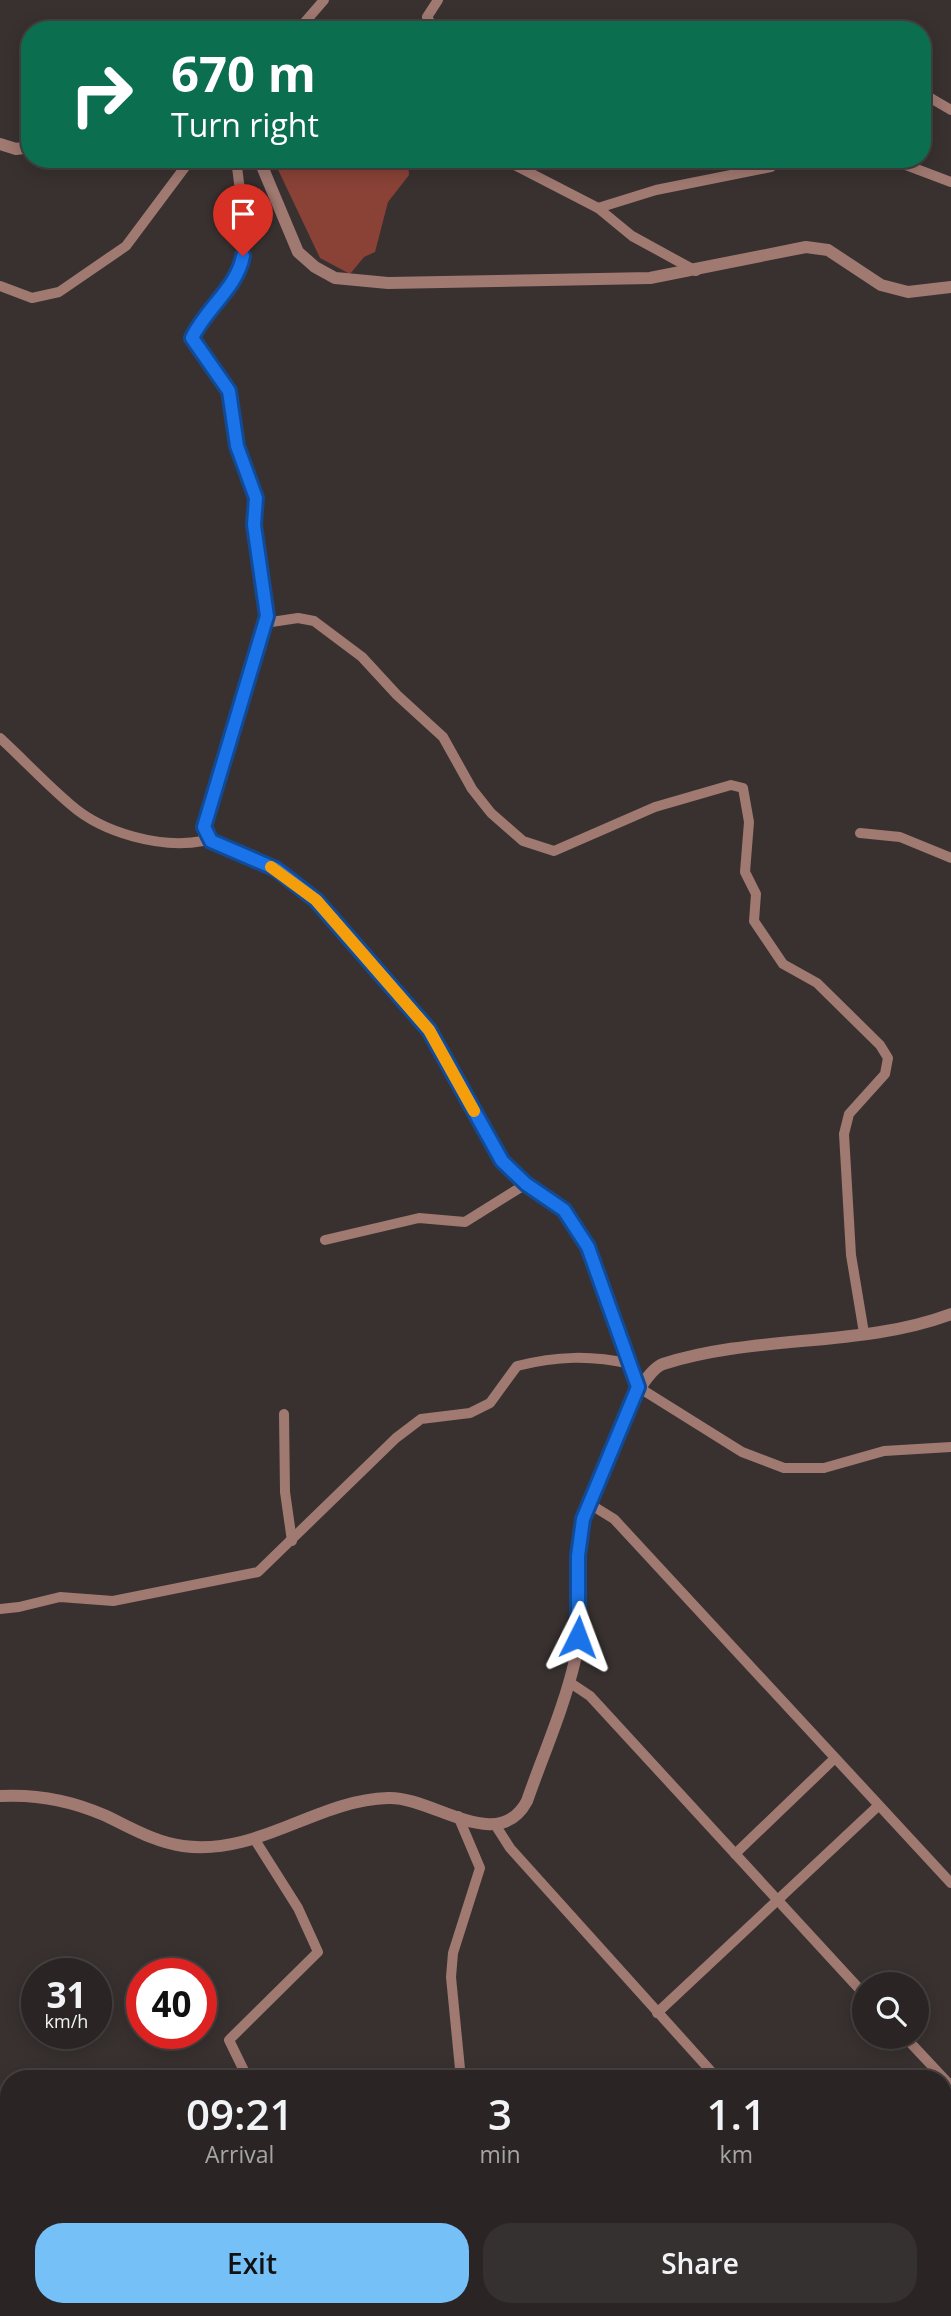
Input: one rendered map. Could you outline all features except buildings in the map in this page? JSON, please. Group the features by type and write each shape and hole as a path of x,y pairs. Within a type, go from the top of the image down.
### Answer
{"street":[{"path":"306,21 324,0"},
{"path":"429,21 427,17 438,0"},
{"path":"931,98 951,110"},
{"path":"0,144 21,148"},
{"path":"0,286 32,298 59,292 126,246 184,168"},
{"path":"0,738 72,807 106,826 152,840 187,844 203,841 204,827 267,616 254,525 256,498 237,446 229,391 192,338 199,323 240,274 246,238 237,168"},
{"path":"263,168 298,251 315,267 335,278 388,283 617,281 697,271 806,247 828,250 881,285 908,292 951,287"},
{"path":"520,168 598,208 632,236 697,271"},
{"path":"598,208 656,190 766,168"},
{"path":"914,168 951,182"},
{"path":"265,623 298,618 314,621 362,657 397,695 443,737 472,789 491,813 523,841 554,851 654,807 731,785 743,788 749,822 745,872 756,894 754,921 783,964 804,974 826,990 880,1045 888,1058 885,1074 849,1114 844,1135 850,1255 864,1333"},
{"path":"204,827 211,841 276,869 325,909 429,1030 502,1161 526,1184 564,1210 588,1247 638,1387 742,1452 784,1468 824,1468 884,1451 951,1447"},
{"path":"860,833 900,837 951,858"},
{"path":"325,1240 419,1218 465,1222 526,1184"},
{"path":"0,1796 46,1798 73,1805 162,1841 183,1846 228,1846 255,1840 353,1802 374,1798 414,1800 496,1826 514,1818 527,1801 569,1682 578,1637 578,1556 588,1503 638,1387 659,1365 698,1354 864,1333 933,1321 951,1314"},
{"path":"0,1609 60,1597 114,1601 258,1572 396,1438 421,1419 470,1413 490,1403 517,1366 551,1357 600,1357 631,1364"},
{"path":"284,1414 285,1492 292,1541"},
{"path":"588,1503 614,1519 951,1883"},
{"path":"569,1682 590,1696 852,1981"},
{"path":"735,1854 834,1759"},
{"path":"657,2013 878,1806"},
{"path":"458,1816 480,1868 453,1953 451,1977 460,2070"},
{"path":"496,1826 510,1848 710,2070"},
{"path":"244,2070 229,2040 318,1952 298,1908 255,1840"},
{"path":"916,2049 936,2070"}],"shaded area":[{"path":"277,168 408,168 409,175 388,202 375,252 364,257 350,274 320,258"}],"slow traffic":[{"path":"271,867 316,900 429,1030 474,1111"}],"route":[{"path":"243,256 240,274 199,323 192,338 229,391 237,446 252,480 256,498 254,525 267,616 251,679 204,827 211,841 276,869 316,900 429,1030 502,1161 526,1184 564,1210 588,1247 638,1387 583,1519 578,1556 578,1637"}]}
